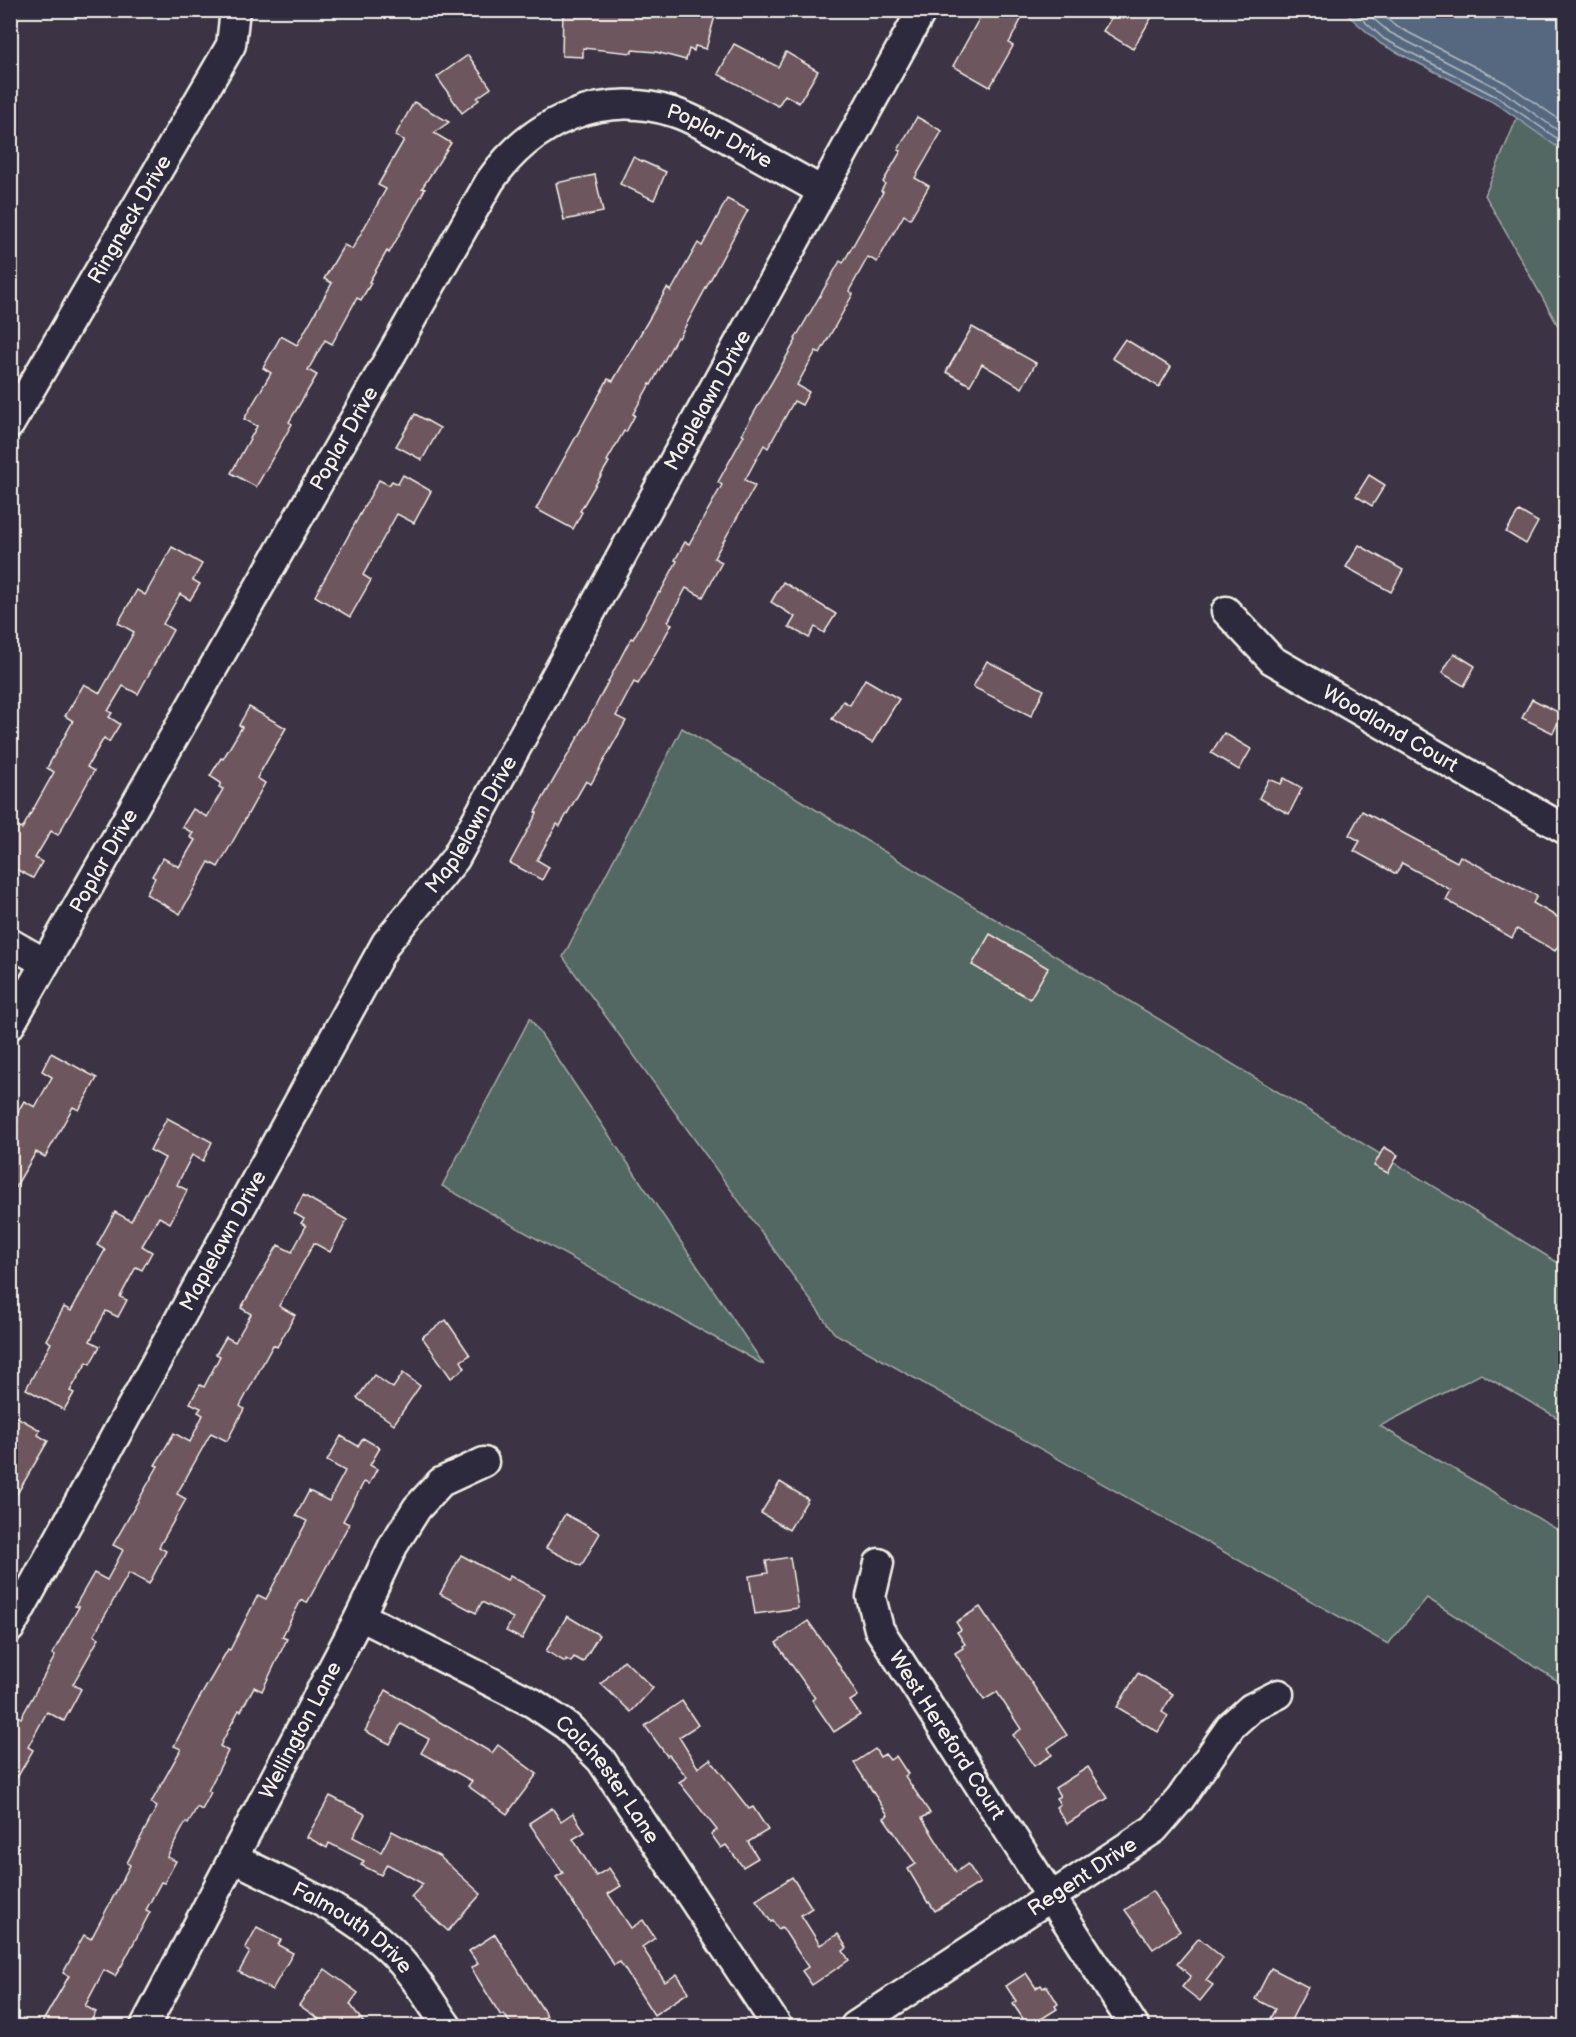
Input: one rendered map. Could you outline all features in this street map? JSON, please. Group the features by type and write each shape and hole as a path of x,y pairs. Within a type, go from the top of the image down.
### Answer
{"street":[{"name":"Ringneck Drive","path":"10,424 231,45 235,10"},
{"name":"Maplelawn Drive","path":"10,1628 386,943 455,859 921,10"},
{"name":"Poplar Drive","path":"10,1024 484,192 513,152 544,128 576,114 606,107 646,106 674,112 696,121 822,191"},
{"name":"Woodland Court","path":"1226,611 1272,660 1566,830"},
{"path":"10,943 45,963"},
{"name":"Wellington Lane","path":"145,2026 360,1616 393,1546 417,1508 441,1482 484,1462"},
{"name":"West Hereford Court","path":"879,1563 871,1597 879,1629 1134,2026"},
{"name":"Colchester Lane","path":"360,1616 533,1703 581,1738 601,1760 777,2026"},
{"name":"Regent Drive","path":"855,2026 1154,1829 1180,1799 1231,1726 1251,1708 1279,1694"},
{"name":"Falmouth Drive","path":"234,1858 334,1910 371,1933 410,1972 447,2026"}],"green space":[{"path":"1565,103 1565,399 1562,333 1485,195 1517,118"},
{"path":"682,728 1565,1267 1565,1422 1481,1374 1380,1426 1565,1534 1565,1694 1564,1685 1427,1598 1388,1644 834,1333 563,957"},
{"path":"530,1018 764,1365 442,1186"}],"water":[{"path":"1343,11 1565,11 1565,146 1556,146 1494,102 1381,44"}],"building":[{"path":"563,10 694,10 715,16 706,49 695,46 694,51 689,49 686,60 656,52 632,50 632,53 583,48 583,57 562,56"},
{"path":"984,10 1026,10 1009,43 1013,46 990,87 953,66"},
{"path":"1116,10 1156,10 1133,49 1103,31"},
{"path":"734,44 778,67 786,52 818,71 799,103 785,95 778,106 718,74"},
{"path":"468,55 491,88 462,113 437,77"},
{"path":"414,102 449,122 434,133 451,143 422,188 425,189 389,253 387,251 369,282 371,283 361,300 357,298 332,344 325,340 308,370 317,375 289,422 292,424 256,487 231,473 257,426 244,419 271,373 263,368 281,336 297,345 332,283 324,279 344,245 352,249 386,189 378,185 404,140 395,136"},
{"path":"917,117 942,131 915,178 929,186 910,219 904,215 877,262 868,257 849,291 853,294 820,353 816,351 797,385 809,392 802,405 794,401 768,448 764,445 745,480 755,486 714,558 722,562 703,597 686,588 668,622 672,624 638,684 634,682 616,716 626,721 591,784 586,781 560,826 557,824 537,860 549,867 542,880 510,863 537,813 535,812 587,722 631,638 633,639 660,593 685,542 689,544 722,485 718,482 744,435 742,434 840,261 843,263 883,192 881,191 885,184 883,182"},
{"path":"633,157 666,172 654,200 620,184"},
{"path":"595,175 603,212 564,220 556,183"},
{"path":"727,199 748,210 679,338 677,337 633,414 635,415 626,432 624,431 607,461 609,462 580,511 582,512 573,529 536,509 608,379 613,381 667,288 671,291 698,243 702,246"},
{"path":"972,327 1036,363 1022,388 982,364 970,385 946,372"},
{"path":"1125,339 1171,367 1159,387 1112,358"},
{"path":"415,414 440,428 422,460 396,446"},
{"path":"403,475 431,491 414,523 397,514 363,575 371,580 350,617 315,596 379,480 389,485 392,481 398,484"},
{"path":"1369,475 1385,485 1372,506 1356,496"},
{"path":"1519,511 1538,522 1526,544 1506,532"},
{"path":"1359,545 1403,570 1391,592 1346,567"},
{"path":"172,547 202,564 193,580 200,584 190,600 180,594 163,624 173,630 138,694 123,686 108,711 112,713 109,717 120,724 109,742 104,738 87,767 94,771 58,835 51,831 35,858 42,862 33,878 10,866 10,823 22,829 54,772 47,768 73,721 65,716 84,684 100,693 134,632 118,623 137,590 145,595"},
{"path":"783,582 836,614 824,633 815,627 809,638 789,627 795,617 771,602"},
{"path":"1454,653 1475,666 1464,686 1442,673"},
{"path":"987,661 1044,690 1031,716 973,687"},
{"path":"865,679 899,699 872,743 832,719 843,701 850,705"},
{"path":"1532,699 1562,714 1553,733 1522,718"},
{"path":"249,707 286,728 257,778 265,783 237,834 218,867 209,862 180,914 146,894 155,878 152,876 163,858 179,867 195,840 190,837 193,833 182,827 193,809 207,817 223,789 219,787 221,783 210,776 242,727 239,725"},
{"path":"1224,733 1251,749 1239,770 1211,753"},
{"path":"1284,778 1302,788 1289,814 1259,798 1269,779 1281,784"},
{"path":"1362,811 1457,862 1460,856 1537,896 1533,903 1566,922 1566,934 1555,951 1517,929 1512,938 1446,900 1451,890 1402,863 1396,874 1354,851 1360,841 1349,835"},
{"path":"990,934 1048,968 1030,999 972,965"},
{"path":"51,1053 97,1078 79,1110 73,1107 45,1157 36,1152 10,1196 10,1134 18,1120 14,1118 24,1101 35,1107 52,1077 42,1071"},
{"path":"167,1118 212,1142 203,1161 192,1155 177,1185 187,1190 186,1193 170,1223 159,1217 142,1246 152,1252 142,1270 136,1267 120,1297 127,1300 118,1317 106,1311 90,1341 100,1346 90,1364 87,1362 70,1391 74,1393 64,1410 26,1389 51,1343 46,1340 64,1307 71,1311 105,1250 97,1245 115,1212 131,1221 165,1158 150,1150"},
{"path":"1384,1147 1398,1155 1388,1173 1374,1166"},
{"path":"303,1195 347,1220 330,1252 314,1243 279,1306 295,1315 277,1347 273,1345 240,1406 244,1409 227,1441 211,1433 177,1494 186,1499 159,1547 166,1551 149,1584 129,1573 94,1635 99,1638 73,1684 81,1689 64,1721 47,1712 28,1747 33,1750 10,1790 10,1729 18,1716 21,1718 55,1656 52,1654 79,1607 75,1606 94,1573 107,1580 123,1550 113,1545 174,1433 190,1442 203,1415 198,1412 201,1408 190,1403 200,1385 204,1387 220,1356 216,1354 226,1337 235,1342 251,1314 241,1308 278,1245 292,1252 306,1226 301,1223 304,1219 294,1213"},
{"path":"446,1320 470,1355 461,1361 465,1368 451,1378 422,1337"},
{"path":"403,1373 420,1386 394,1424 357,1398 374,1375 393,1388"},
{"path":"10,1413 40,1430 38,1435 48,1441 10,1506"},
{"path":"341,1436 358,1446 363,1438 380,1448 370,1465 377,1469 369,1484 364,1482 343,1521 349,1524 307,1603 301,1600 282,1637 287,1639 262,1691 254,1687 220,1746 228,1751 208,1791 211,1792 202,1810 197,1807 188,1824 186,1822 167,1857 176,1861 164,1883 161,1882 146,1910 150,1912 122,1965 115,1976 104,1970 85,2006 96,2012 88,2026 40,2026 69,1976 63,1973 84,1935 91,1939 130,1865 127,1863 157,1807 151,1803 181,1749 174,1746 196,1704 228,1649 230,1650 258,1595 266,1599 307,1521 296,1516 309,1491 329,1501 345,1471 327,1461"},
{"path":"780,1482 808,1499 789,1530 761,1513"},
{"path":"565,1514 600,1533 581,1566 546,1548"},
{"path":"461,1555 507,1580 510,1576 545,1594 522,1639 506,1631 513,1618 482,1602 476,1613 440,1594"},
{"path":"790,1557 798,1608 755,1614 749,1576 768,1573 766,1561"},
{"path":"980,1607 1067,1735 1048,1748 1052,1755 1034,1766 1013,1735 1021,1729 997,1692 984,1700 955,1653 965,1644 957,1632 961,1630 956,1622"},
{"path":"567,1616 599,1635 583,1662 574,1657 571,1662 566,1659 565,1662 546,1651"},
{"path":"808,1621 858,1696 850,1701 860,1715 834,1732 812,1700 815,1698 776,1643"},
{"path":"624,1660 653,1688 631,1712 601,1684"},
{"path":"1138,1673 1173,1694 1162,1712 1168,1716 1158,1732 1117,1707"},
{"path":"386,1690 492,1753 498,1745 537,1774 507,1814 468,1786 472,1781 421,1753 429,1739 401,1724 390,1744 365,1731"},
{"path":"682,1701 698,1725 679,1737 698,1768 710,1759 749,1809 753,1807 768,1830 748,1842 758,1858 743,1867 726,1845 721,1848 711,1834 717,1830 679,1782 687,1777 669,1755 667,1756 645,1726"},
{"path":"875,1749 880,1757 885,1754 890,1760 896,1756 908,1774 905,1776 930,1813 922,1818 956,1872 968,1864 980,1883 935,1911 908,1869 916,1864 884,1818 888,1815 854,1763"},
{"path":"1088,1767 1108,1798 1067,1824 1056,1807 1060,1804 1056,1798 1060,1796 1055,1788"},
{"path":"330,1796 365,1814 353,1837 381,1852 392,1831 439,1856 481,1894 448,1931 411,1897 423,1884 387,1864 381,1875 361,1865 364,1861 329,1843 327,1848 307,1837"},
{"path":"552,1808 561,1821 573,1813 585,1832 573,1839 596,1876 609,1868 621,1886 608,1894 631,1928 643,1920 655,1938 642,1947 665,1982 677,1974 689,1992 654,2015 620,1962 614,1965 556,1877 563,1873 529,1823"},
{"path":"792,1877 812,1908 801,1915 820,1945 838,1934 847,1948 843,1951 849,1960 812,1985 802,1971 808,1967 782,1927 778,1929 773,1921 771,1922 756,1900"},
{"path":"1152,1891 1180,1931 1153,1949 1125,1910"},
{"path":"257,1927 281,1940 278,1945 293,1953 272,1990 239,1972 250,1952 245,1949"},
{"path":"495,1934 547,2016 531,2026 512,2026 504,2014 501,2016 471,1968 478,1964 469,1951"},
{"path":"1199,1938 1223,1958 1206,1980 1213,1985 1200,2001 1182,1987 1191,1976 1177,1964"},
{"path":"1271,1968 1308,1987 1288,2026 1277,2026 1268,2022 1275,2009 1255,1999"},
{"path":"325,1969 358,1993 350,2004 366,2026 329,2026 299,2005"},
{"path":"1026,1973 1036,1988 1041,1985 1043,1988 1047,1986 1058,2004 1055,2006 1057,2009 1030,2026 1013,2004 1016,2001 1006,1986"}]}
